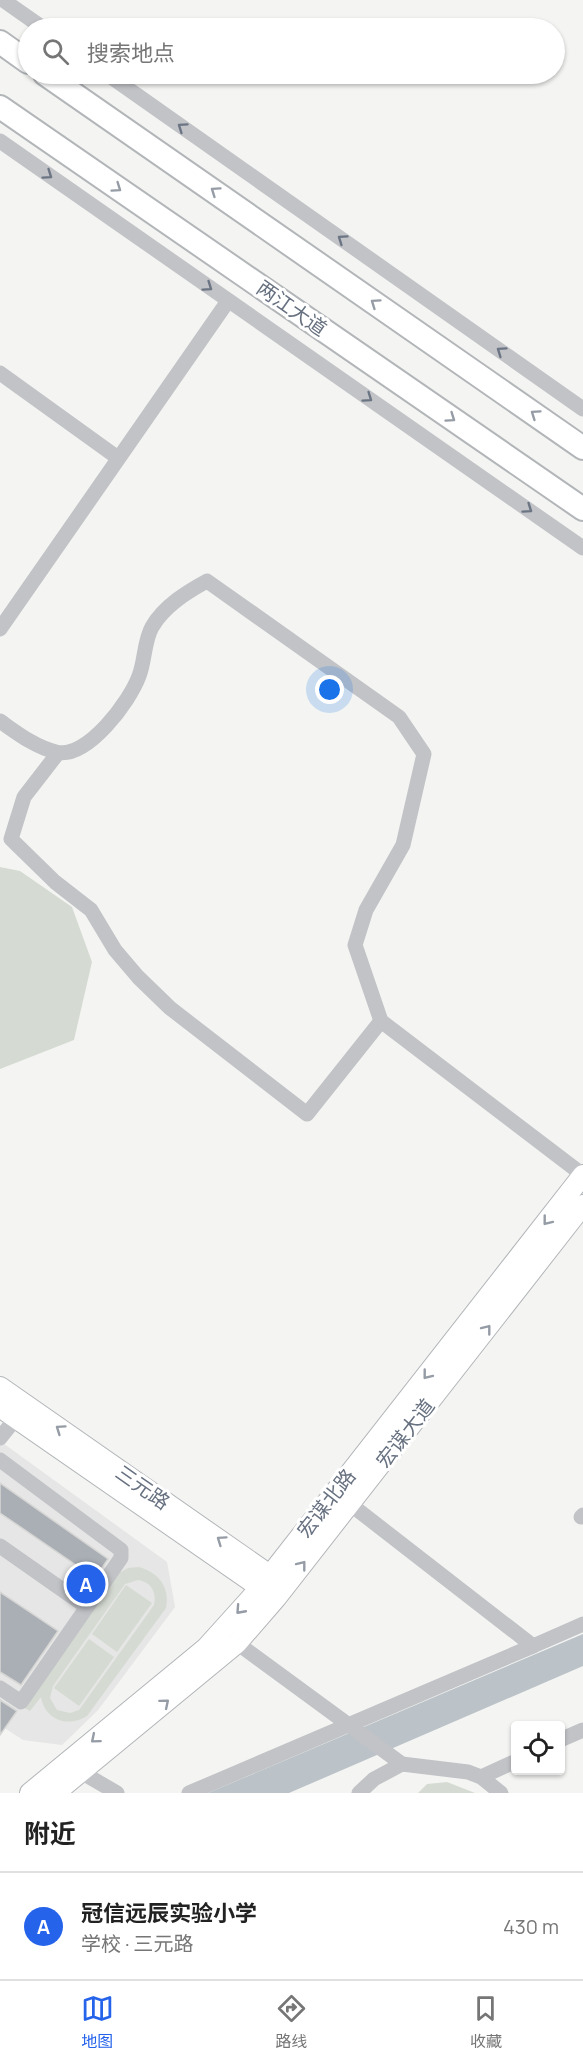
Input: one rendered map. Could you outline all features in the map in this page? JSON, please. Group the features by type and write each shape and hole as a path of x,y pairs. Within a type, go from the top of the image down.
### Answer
{"highway":[{"path":"0,42 18,55"},
{"path":"59,84 583,448"},
{"name":"两江大道","path":"0,107 583,509"}],"main road":[{"name":"宏谋北路","path":"30,1793 206,1648 273,1586 583,1175"},
{"name":"宏谋大道","path":"59,1792 237,1643 273,1586 350,1504 583,1205"},
{"name":"三元路","path":"0,1387 273,1586"},
{"name":"三元路","path":"8,1412 273,1586"}],"street":[{"path":"3,0 29,18"},
{"path":"121,84 583,409"},
{"path":"0,141 583,548"},
{"path":"0,629 228,301"},
{"path":"0,373 118,458"},
{"path":"381,1021 307,1114 170,1008 138,978 121,957 91,910 55,882 11,839 24,797 58,753 88,744 112,720 139,677 151,628 180,596 207,581 399,717 424,754 403,845 366,910 355,945 381,1021 583,1175"},
{"path":"0,721 26,739 58,753"},
{"path":"0,1438 8,1412"},
{"path":"0,1460 121,1550 122,1558 21,1702 0,1688"},
{"path":"350,1504 533,1646"},
{"path":"0,1546 87,1607"},
{"path":"189,1793 583,1624"},
{"path":"237,1643 402,1764 468,1772 481,1777 501,1793"},
{"path":"565,1738 583,1730"},
{"path":"481,1777 511,1763"},
{"path":"359,1793 374,1779 402,1764"},
{"path":"81,1773 117,1793"}],"shaded area":[{"path":"0,867 20,871 72,907 92,962 74,1040 0,1069"},
{"path":"0,1441 167,1562 175,1607 98,1710 62,1745 23,1740 0,1725"},
{"path":"139,1567 152,1573 162,1582 167,1600 166,1608 87,1716 80,1720 58,1720 47,1711 41,1697 30,1711 23,1707 119,1573 128,1568","holes":["138,1580 152,1588 155,1596 154,1605 79,1710 70,1713 57,1710 50,1698 53,1686 125,1584"]},
{"path":"126,1585 152,1603 117,1652 92,1634"},
{"path":"583,1634 583,1666 289,1793 208,1793"},
{"path":"89,1639 114,1657 79,1706 54,1688"},
{"path":"447,1782 475,1793 418,1793 427,1784"}],"building":[{"path":"0,1483 108,1559 95,1578 0,1513"},
{"path":"0,1592 58,1631 21,1685 0,1672"},
{"path":"0,1700 17,1711 0,1735"}],"place":[{"name":"冠信远辰实验小学","path":"86,1584"}]}
